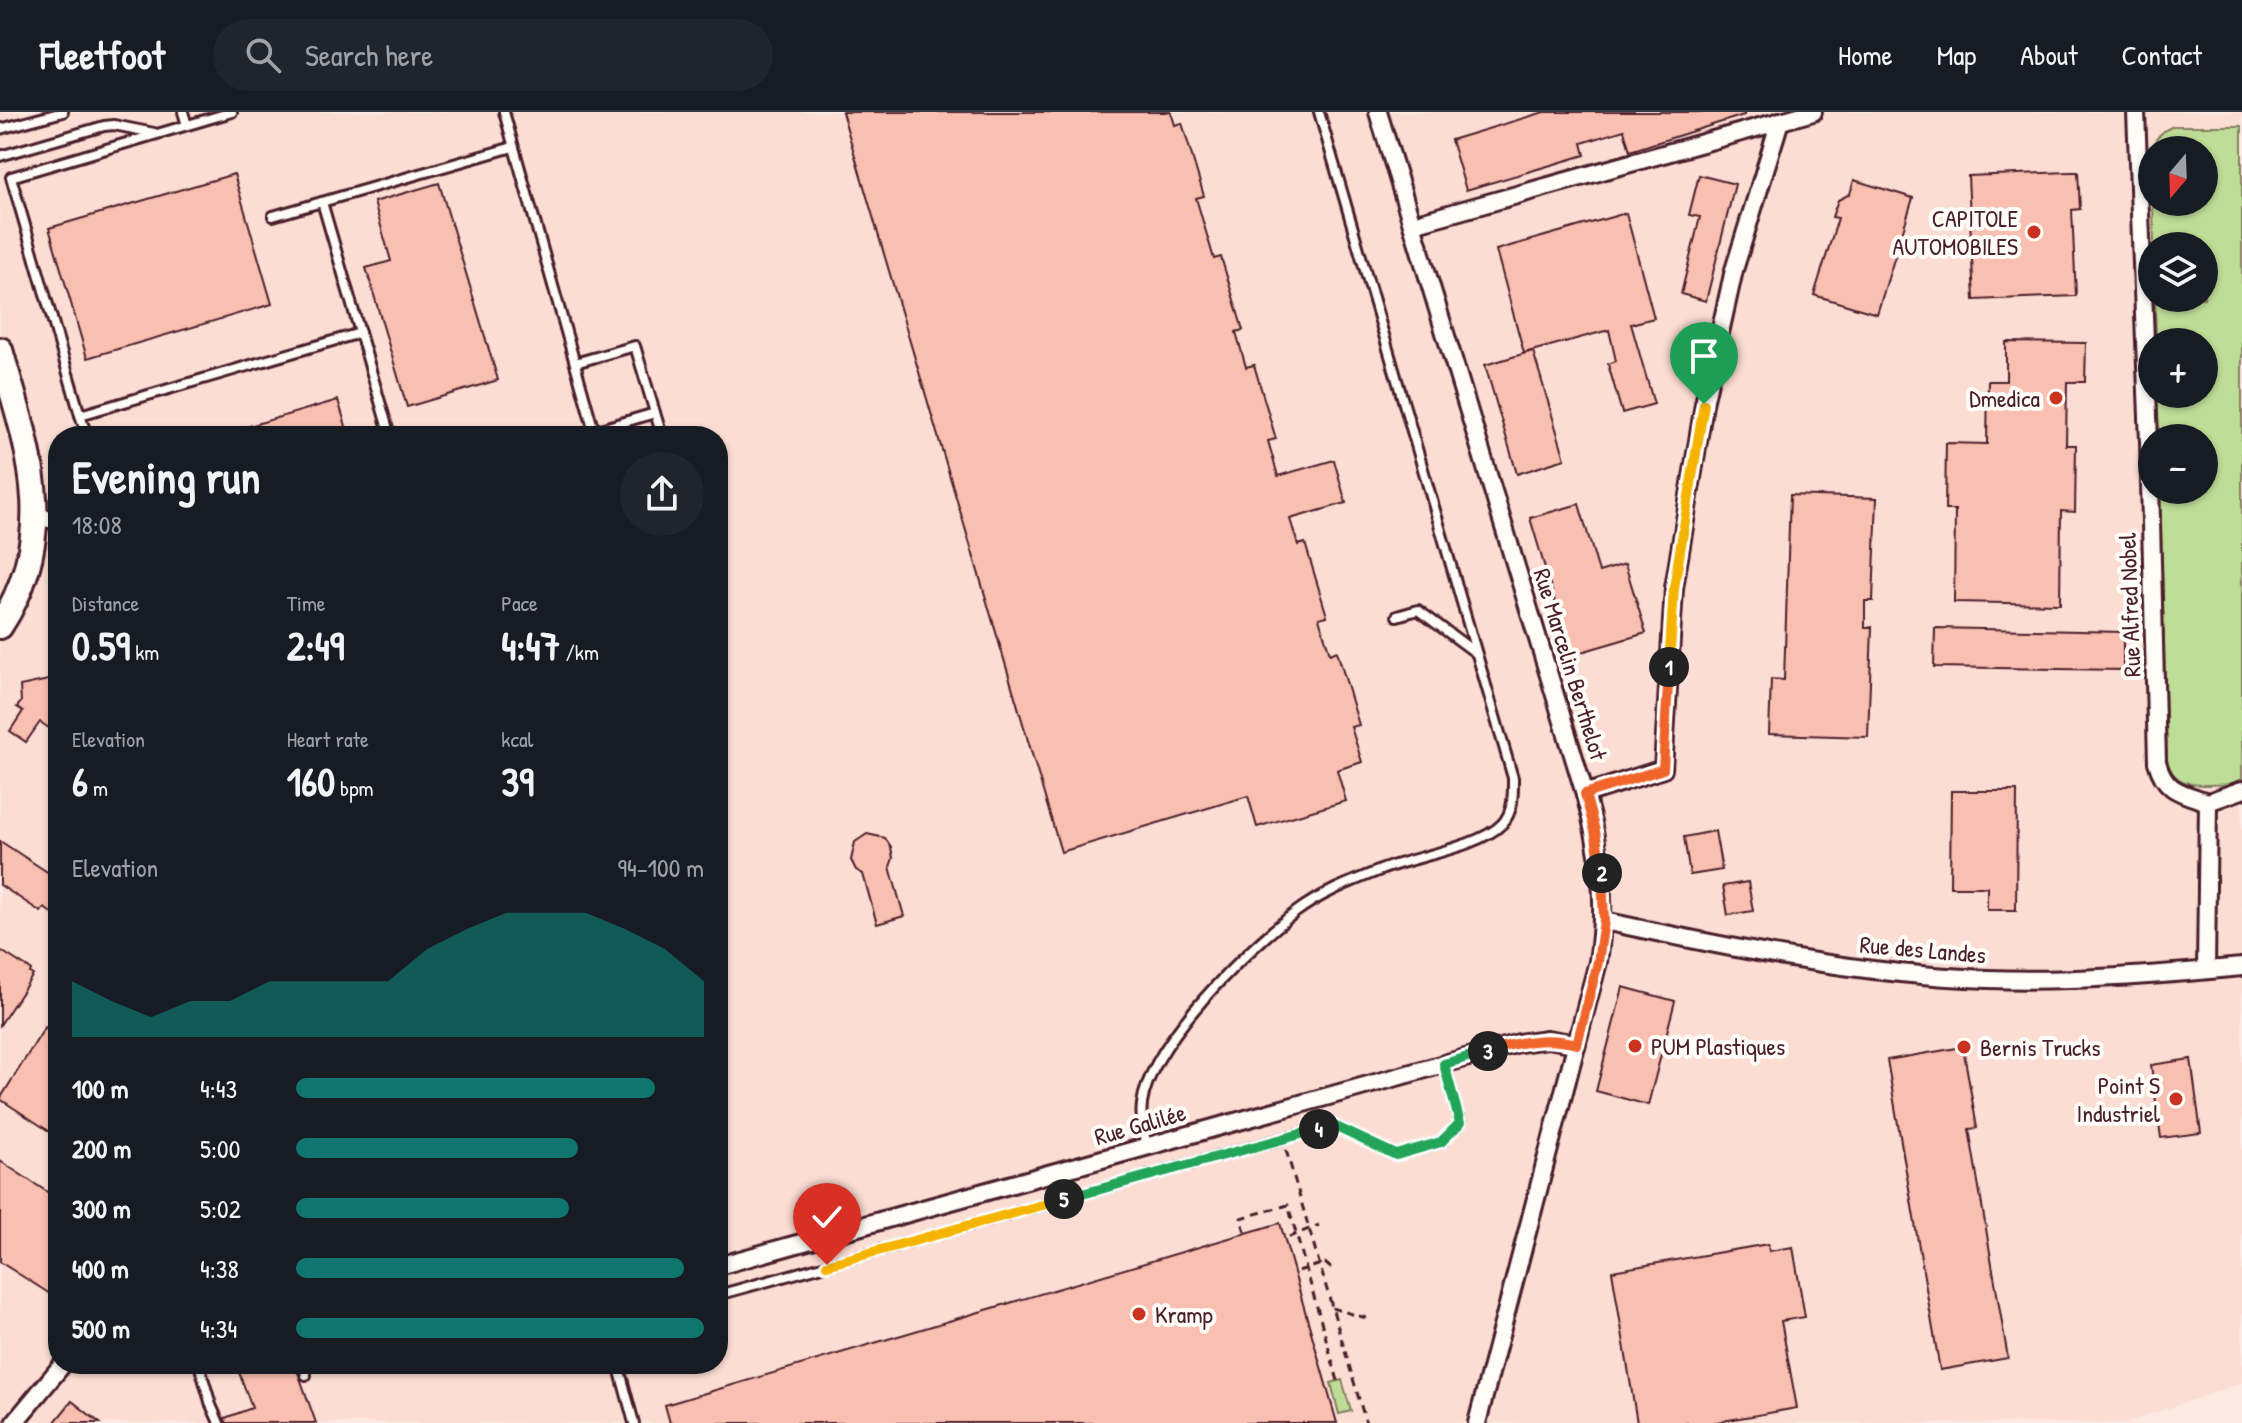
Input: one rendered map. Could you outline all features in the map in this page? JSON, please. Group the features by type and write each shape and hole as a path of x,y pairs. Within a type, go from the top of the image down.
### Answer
{"main road":[{"path":"0,350 46,518 26,572 0,626"}],"street":[{"name":"Rue Marcelin Berthelot","path":"1378,112 1585,794 1602,868 1604,921 1598,962 1477,1423"},
{"path":"1413,224 1813,112"},
{"name":"Rue Alfred Nobel","path":"2136,112 2157,762 2161,778 2170,787 2208,802"},
{"path":"1585,794 1663,769 1674,588 1704,404 1734,270 1780,121"},
{"path":"2206,970 2208,802 2242,790"},
{"name":"Rue des Landes","path":"1604,921 1754,953 1941,977 2114,979 2242,967"},
{"name":"Rue Galilée","path":"728,1263 1533,1040 1560,1040 1577,1044"},
{"path":"14,1423 55,1374"}],"lane":[{"path":"0,129 63,112"},
{"path":"183,112 187,125"},
{"path":"84,426 11,177 232,112"},
{"path":"504,112 593,426"},
{"path":"1147,1147 1141,1121 1146,1087 1178,1031 1247,953 1298,911 1337,889 1382,869 1486,836 1505,822 1513,800 1513,778 1319,112"},
{"path":"0,156 104,126 114,125 159,134"},
{"path":"273,216 513,147"},
{"path":"322,202 387,426"},
{"path":"80,415 360,333"},
{"path":"575,363 635,346 659,426"},
{"path":"611,426 655,413"},
{"path":"1397,616 1418,610 1476,653"},
{"path":"728,1292 1332,1125 1396,1155 1441,1142 1460,1123 1444,1064"},
{"path":"202,1374 219,1423"},
{"path":"621,1374 634,1423"}],"path":[{"path":"1282,1139 1366,1423"},
{"path":"1245,1232 1241,1218 1288,1205 1338,1381"},
{"path":"1289,1237 1319,1225"},
{"path":"1298,1271 1325,1263 1332,1269"},
{"path":"1332,1308 1366,1318"}],"shaded area":[{"path":"0,112 2242,112 2242,1383 2125,1423 0,1423"}],"green space":[{"path":"2173,126 2242,126 2242,781 2238,784 2186,783 2171,772 2167,762 2160,504 2218,504 2218,424 2158,424 2158,408 2218,408 2218,328 2156,328 2155,312 2218,312 2218,232 2154,232 2153,216 2218,216 2218,136 2159,136"},
{"path":"1342,1380 1351,1411 1339,1414 1331,1383"}],"building":[{"path":"842,112 1171,112 1175,125 1182,123 1204,196 1196,198 1214,259 1221,257 1243,330 1236,332 1246,367 1254,365 1276,439 1268,441 1278,476 1334,460 1346,503 1290,519 1298,545 1305,543 1327,616 1319,618 1330,654 1337,651 1359,725 1351,727 1362,762 1337,770 1346,801 1257,827 1248,796 1061,852"},
{"path":"1544,112 1744,112 1744,115 1630,151 1624,130 1582,143 1585,155 1466,190 1451,140"},
{"path":"2078,172 2080,209 2072,210 2076,296 1974,300 1968,176"},
{"path":"234,174 272,304 87,358 49,228"},
{"path":"1699,175 1735,184 1706,301 1681,294 1700,217 1689,215"},
{"path":"1854,180 1913,198 1877,314 1814,295 1838,218 1832,217 1838,200 1850,194"},
{"path":"439,183 498,380 407,407 366,268 391,261 374,202"},
{"path":"1626,213 1654,318 1631,324 1654,404 1622,413 1608,364 1616,361 1609,330 1524,353 1496,250"},
{"path":"2006,342 2086,343 2085,382 2067,382 2066,445 2076,445 2075,512 2061,511 2060,604 1954,602 1955,510 1945,510 1946,443 1987,444 1988,381 2006,381"},
{"path":"1533,351 1565,459 1517,474 1485,365"},
{"path":"338,400 346,426 249,426"},
{"path":"1790,495 1877,498 1873,601 1865,601 1865,627 1872,627 1868,737 1769,734 1771,679 1784,680"},
{"path":"1579,504 1599,572 1625,564 1646,633 1571,655 1530,518"},
{"path":"1935,628 2123,632 2123,670 1934,667"},
{"path":"48,680 48,727 40,722 26,742 10,731 23,711 17,707 21,702 20,686"},
{"path":"1951,791 2017,791 2016,910 1987,910 1987,887 1950,887"},
{"path":"1715,831 1722,870 1690,875 1684,837"},
{"path":"867,834 885,838 891,847 893,858 890,867 904,916 877,924 863,874 856,870 851,860 855,842"},
{"path":"0,841 48,872 48,911 44,908 41,912 0,885"},
{"path":"1748,882 1753,911 1728,915 1723,886"},
{"path":"0,950 31,970 33,975 0,1025"},
{"name":"PUM Plastiques","path":"1623,987 1675,1001 1648,1105 1596,1091"},
{"path":"45,1027 48,1029 48,1130 0,1099"},
{"path":"1963,1047 1977,1128 1969,1129 2008,1358 1940,1370 1887,1060"},
{"name":"Point S Industriel","path":"2191,1059 2201,1133 2161,1138 2151,1065"},
{"path":"0,1161 48,1192 48,1293 0,1262"},
{"name":"Kramp","path":"1280,1223 1337,1423 670,1423 665,1405"},
{"path":"1768,1244 1769,1251 1793,1247 1805,1317 1781,1321 1797,1408 1711,1423 1637,1423 1612,1271"},
{"path":"240,1374 299,1374 316,1423 226,1423 225,1418 252,1408"},
{"path":"72,1401 100,1423 54,1423"}],"place":[{"name":"CAPITOLE AUTOMOBILES","path":"2034,232"},
{"name":"Dmedica","path":"2056,398"},
{"name":"PUM Plastiques","path":"1635,1046"},
{"name":"Bernis Trucks","path":"1964,1047"},
{"name":"Point S Industriel","path":"2176,1099"},
{"name":"Kramp","path":"1139,1314"}],"route":[{"path":"827,1265 1332,1125 1396,1155 1441,1142 1460,1123 1444,1064 1533,1040 1560,1040 1577,1044 1598,962 1604,921 1602,868 1585,794 1663,769 1674,588 1704,404"}]}
